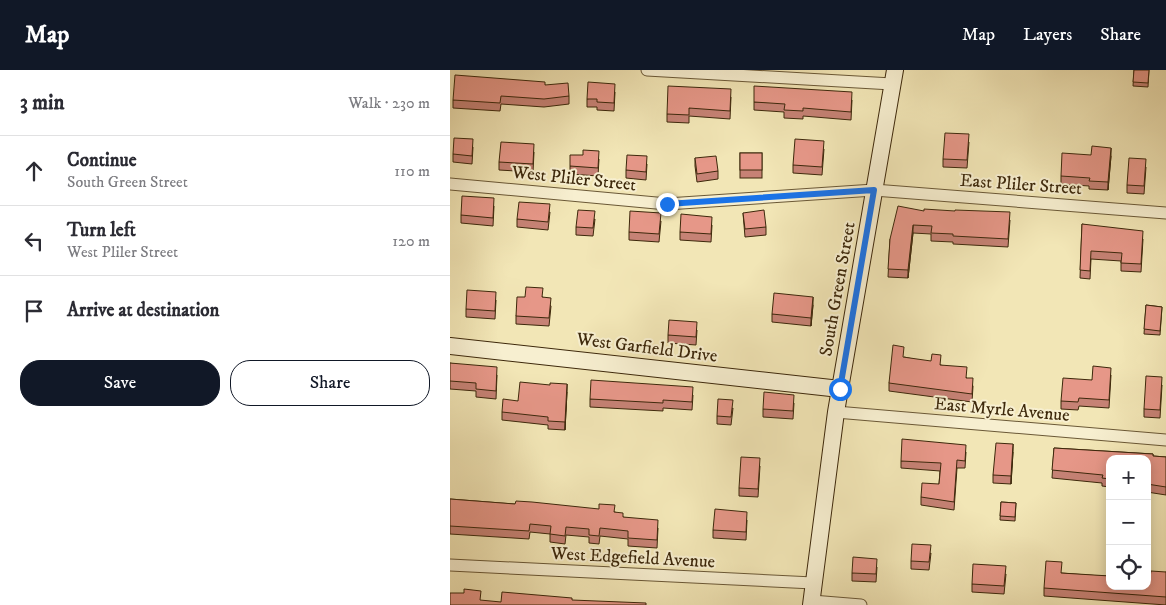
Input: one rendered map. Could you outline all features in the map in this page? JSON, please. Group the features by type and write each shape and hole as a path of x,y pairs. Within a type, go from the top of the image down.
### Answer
{"street":[{"path":"647,70 893,77"},
{"name":"South Green Street","path":"811,603 836,412 893,77"},
{"name":"West Pliler Street","path":"450,184 681,204 874,190"},
{"name":"East Pliler Street","path":"874,190 1166,213"},
{"name":"West Garfield Drive","path":"450,346 840,389"},
{"name":"East Myrle Avenue","path":"836,412 1166,440"},
{"name":"West Edgefield Avenue","path":"450,565 813,584"},
{"path":"811,603 861,605"}],"building":[{"path":"1134,70 1149,70 1148,83 1133,82"},
{"path":"455,75 545,82 545,85 568,83 569,96 544,99 501,96 500,103 453,100"},
{"path":"588,82 615,84 614,103 597,102 597,99 587,99"},
{"path":"668,86 731,89 730,111 689,108 689,115 667,114"},
{"path":"754,86 852,92 851,112 803,108 803,111 784,110 785,104 754,102"},
{"path":"945,133 969,134 967,160 943,159"},
{"path":"454,138 473,139 472,156 453,154"},
{"path":"795,139 824,141 822,167 793,165"},
{"path":"501,142 534,144 533,164 499,162"},
{"path":"1092,146 1111,148 1108,182 1089,181 1090,178 1061,176 1062,153 1091,155"},
{"path":"583,150 599,151 598,168 570,166 570,155 583,155"},
{"path":"740,153 762,153 762,170 740,170"},
{"path":"627,155 647,156 646,172 626,170"},
{"path":"716,156 718,171 697,174 695,158"},
{"path":"1129,158 1146,159 1144,186 1127,185"},
{"path":"462,196 494,198 493,218 461,215"},
{"path":"519,202 550,204 548,222 517,219"},
{"path":"898,206 924,211 924,209 1010,212 1008,239 931,233 932,226 913,225 908,270 888,269 890,239"},
{"path":"578,210 595,211 593,228 576,227"},
{"path":"764,210 766,227 745,229 743,213"},
{"path":"630,211 661,213 659,234 629,232"},
{"path":"681,214 712,217 711,234 680,232"},
{"path":"1082,224 1143,231 1141,264 1121,263 1122,253 1091,251 1090,271 1080,270"},
{"path":"526,287 543,288 542,297 551,298 549,318 516,316 517,297 525,297"},
{"path":"467,290 496,292 495,311 466,309"},
{"path":"774,293 813,297 811,318 772,314"},
{"path":"1146,305 1162,307 1160,331 1144,329"},
{"path":"669,320 697,322 696,337 668,335"},
{"path":"893,345 904,347 903,357 931,361 932,354 941,355 940,365 967,367 966,378 973,378 972,394 889,383"},
{"path":"450,363 497,367 496,391 476,389 476,383 450,381"},
{"path":"1093,366 1111,368 1109,400 1079,398 1078,402 1061,401 1063,378 1092,380"},
{"path":"1146,376 1162,377 1160,410 1144,409"},
{"path":"591,380 693,387 692,402 663,400 663,403 590,399"},
{"path":"520,382 550,385 550,383 567,384 565,422 548,421 548,417 502,412 503,399 518,401"},
{"path":"764,392 794,395 793,411 763,409"},
{"path":"718,399 733,400 731,417 717,416"},
{"path":"902,439 966,445 965,461 957,460 954,502 921,497 922,483 939,484 941,463 901,461"},
{"path":"996,443 1013,444 1011,476 993,475"},
{"path":"1054,448 1153,454 1153,456 1166,457 1166,487 1151,485 1151,455 1106,455 1106,478 1102,478 1103,475 1052,470"},
{"path":"741,457 760,458 758,489 739,488"},
{"path":"450,499 515,504 516,501 532,502 599,509 599,504 615,505 614,512 623,513 623,517 658,520 657,540 628,538 628,531 600,528 599,536 589,535 589,529 566,527 565,536 550,534 551,526 530,524 529,531 450,526"},
{"path":"1001,502 1016,503 1015,517 1000,516"},
{"path":"715,509 747,512 746,532 713,530"},
{"path":"912,544 931,545 929,562 911,561"},
{"path":"853,557 877,559 876,574 852,573"},
{"path":"1046,561 1062,562 1061,573 1106,576 1106,590 1151,590 1151,571 1166,572 1166,597 1044,588"},
{"path":"973,564 1006,566 1004,586 972,584"},
{"path":"464,589 481,591 480,600 501,602 502,592 572,598 572,600 646,603 646,605 450,605 450,593 464,593"}],"route":[{"path":"667,204 693,204 874,190 840,389"}]}
